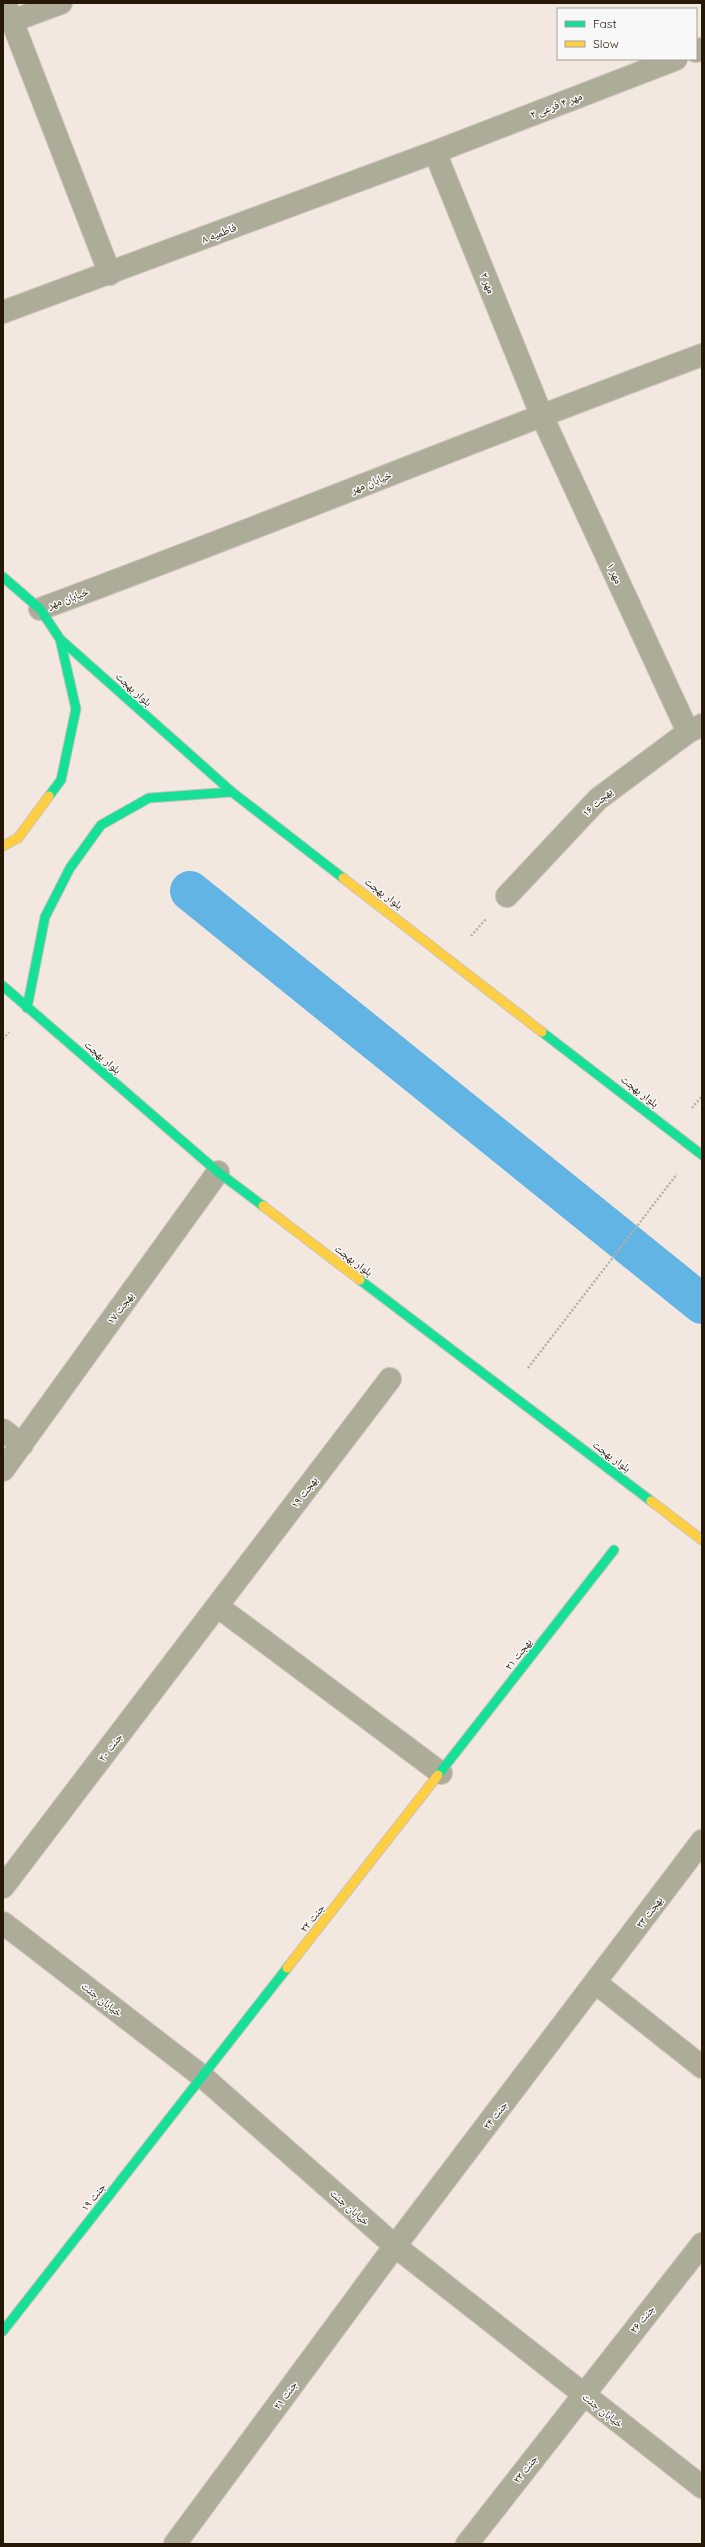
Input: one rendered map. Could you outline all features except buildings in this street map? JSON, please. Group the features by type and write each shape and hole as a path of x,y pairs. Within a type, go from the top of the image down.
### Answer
{"main road":[{"path":"3,577 40,609 60,639 76,709 61,780 18,838 3,846"},
{"name":"بلوار بهجت","path":"60,639 232,792 699,1152"},
{"path":"27,1008 45,917 70,868 101,825 149,798 232,792"},
{"name":"بلوار بهجت","path":"3,986 218,1172 702,1540"},
{"name":"بهجت ۲۱","path":"441,1773 614,1550"},
{"name":"جنت ۲۲","path":"202,2077 441,1773"},
{"name":"جنت ۱۹","path":"3,2331 202,2077"}],"street":[{"path":"61,3 8,12 110,274"},
{"name":"مهر ۴ فرعی ۲","path":"435,152 673,60"},
{"name":"فاطمیه ۸","path":"3,312 110,274 435,152"},
{"name":"مهر ۲","path":"435,152 541,414"},
{"name":"خیابان مهر","path":"40,609 185,555 541,414 702,355"},
{"name":"مهر ۱","path":"541,414 695,728"},
{"name":"بهجت ۱۶","path":"507,896 598,799 695,728"},
{"name":"بهجت ۱۷","path":"3,1470 218,1172"},
{"name":"بهجت ۱۹","path":"217,1606 390,1379"},
{"path":"3,1430 22,1445"},
{"path":"217,1606 441,1773"},
{"name":"جنت ۲۰","path":"3,1887 217,1606"},
{"name":"بهجت ۲۳","path":"596,1983 702,1841"},
{"name":"خیابان جنت","path":"3,1923 202,2077 395,2246 702,2487"},
{"path":"596,1983 702,2067"},
{"name":"جنت ۲۴","path":"395,2246 596,1983"},
{"name":"جنت ۲۶","path":"582,2394 702,2244"},
{"name":"جنت ۲۱","path":"175,2544 395,2246"},
{"name":"جنت ۲۳","path":"467,2544 582,2394"}],"path":[{"path":"450,959 507,896"},
{"path":"509,1392 575,1309 653,1205 699,1152"}],"waterway":[{"path":"190,891 702,1304"}],"traffic: fast":[{"path":"3,577 40,609 60,639 76,709 61,780 49,796"},
{"path":"60,639 232,792 343,878"},
{"path":"27,1008 45,917 70,868 101,825 149,798 232,792"},
{"path":"3,986 218,1172 263,1206"},
{"path":"542,1032 702,1155"},
{"path":"360,1280 651,1501"},
{"path":"438,1775 614,1550"},
{"path":"3,2331 287,1968"}],"traffic: slow":[{"path":"3,846 18,838 49,796"},
{"path":"343,878 542,1032"},
{"path":"263,1206 360,1280"},
{"path":"651,1501 702,1540"},
{"path":"287,1968 438,1775"}]}
